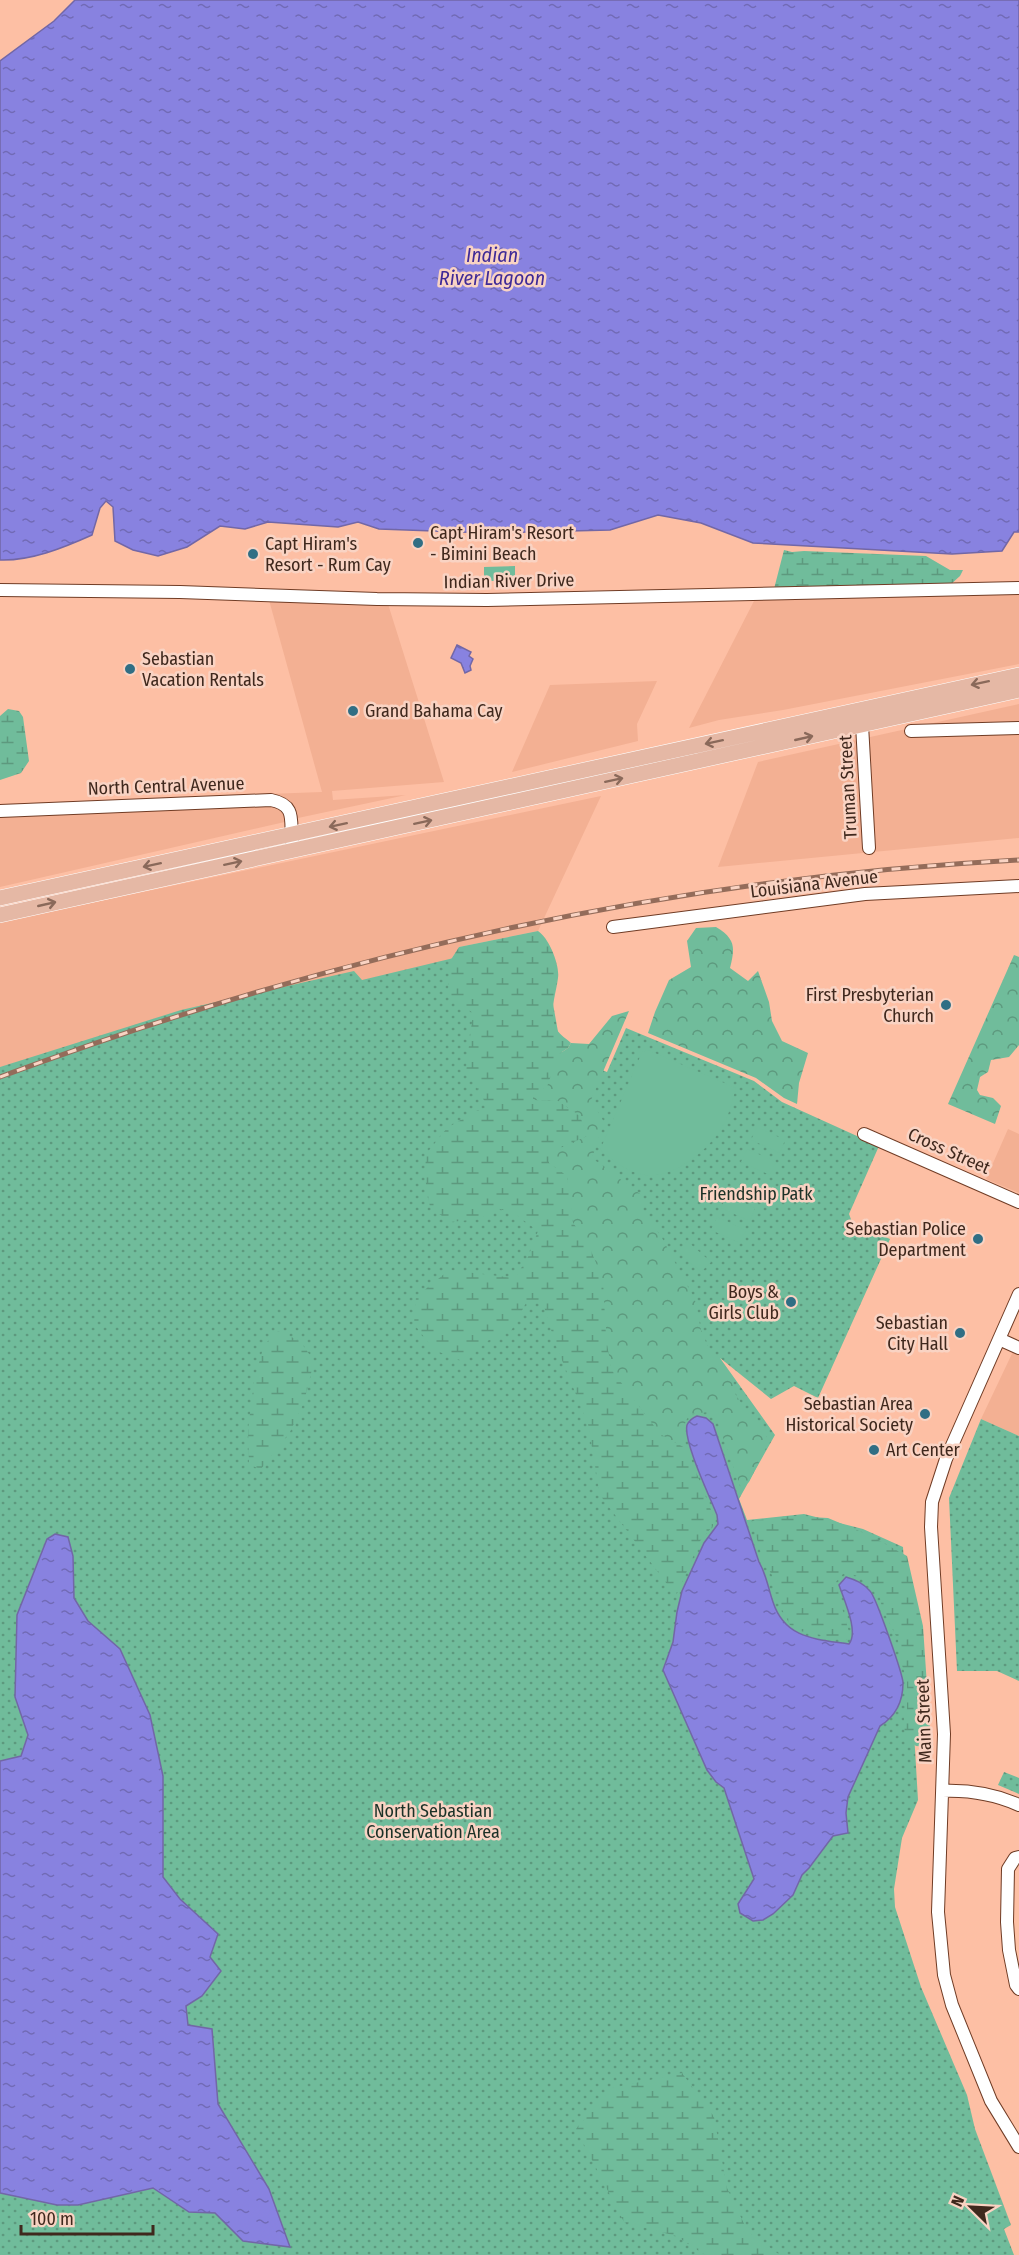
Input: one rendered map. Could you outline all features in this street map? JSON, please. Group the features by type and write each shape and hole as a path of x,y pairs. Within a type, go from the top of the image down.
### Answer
{"main road":[{"path":"0,898 1019,675"},
{"path":"0,915 1019,690"},
{"path":"862,725 875,712 889,703"},
{"path":"830,732 848,720 853,711"}],"street":[{"name":"Indian River Drive","path":"0,590 486,600 1019,588"},
{"name":"Truman Street","path":"862,725 869,848"},
{"path":"911,731 1019,728"},
{"name":"North Central Avenue","path":"0,811 271,800 283,802 289,808 293,850"},
{"path":"94,877 94,894"},
{"name":"Louisiana Avenue","path":"613,927 865,894 1019,886"},
{"name":"Cross Street","path":"864,1134 1019,1202"},
{"name":"Main Street","path":"1019,1294 946,1459 932,1502 932,1557 944,1734 938,1912 944,1975 952,2005 991,2101 1019,2147"},
{"path":"999,1339 1019,1348"},
{"path":"943,1791 968,1790 989,1794 1019,1805"},
{"path":"1019,1857 1015,1858 1008,1869 1007,1922 1009,1950 1016,1985 1019,1989"}],"shaded area":[{"path":"1019,593 1019,664 783,710 719,720 689,728 755,599"},
{"path":"269,600 388,604 444,782 332,791 333,800 406,795 298,818 292,803 284,798 271,795 0,806 0,804 322,792"},
{"path":"657,681 637,724 638,741 512,772 550,685"},
{"path":"1019,704 1019,838 718,867 758,762"},
{"path":"601,796 538,931 459,947 450,961 0,1067 0,922"},
{"path":"271,804 281,806 289,821 0,887 0,815"},
{"path":"1008,1129 1019,1134 1019,1193 986,1179"},
{"path":"1019,1342 1019,1436 981,1419"}],"green space":[{"path":"784,550 926,556 950,570 963,570 950,585 774,589"},
{"path":"515,566 515,581 484,581 484,567"},
{"path":"8,709 19,711 23,717 29,761 21,773 0,780 0,716"},
{"path":"716,927 731,940 733,955 730,968 748,981 758,971 769,1002 772,1021 782,1041 808,1053 799,1083 797,1104 784,1098 756,1078 648,1033 669,980 691,967 687,941 696,928"},
{"path":"538,931 550,946 557,966 554,1024 558,1032 571,1043 559,1054 547,1086 533,1097 533,1100 558,1101 580,1116 587,1136 549,1153 549,1163 567,1176 573,1223 587,1241 603,1280 606,1337 611,1369 660,1434 687,1449 713,1515 713,1526 700,1541 676,1596 600,1495 588,1424 555,1343 542,1300 526,1303 511,1331 487,1341 465,1362 434,1350 414,1324 416,1297 449,1270 515,1278 528,1257 538,1231 515,1214 497,1208 480,1219 450,1222 430,1207 425,1178 426,1154 447,1128 476,1111 488,1107 466,1070 473,1013 448,995 450,961 459,947"},
{"name":"North Sebastian Conservation Area","path":"541,937 562,1054 607,1072 626,1028 754,1081 782,1102 879,1146 849,1214 852,1222 890,1239 818,1398 794,1386 771,1399 720,1358 775,1435 739,1499 747,1520 804,1514 863,1529 903,1547 918,1800 902,1838 894,1889 895,1907 921,1987 967,2095 975,2129 1011,2225 1004,2229 1014,2255 0,2255 0,1067 181,1010 354,971 362,980"},
{"path":"1014,955 1019,957 1019,1045 1009,1057 991,1060 988,1072 980,1077 977,1090 980,1095 993,1098 1001,1106 995,1124 948,1104"},
{"path":"629,1011 591,1100 604,1122 592,1158 640,1194 643,1213 661,1236 695,1300 701,1330 708,1347 712,1350 714,1358 731,1374 734,1392 745,1409 760,1422 769,1442 749,1482 741,1488 718,1423 709,1412 690,1414 687,1418 684,1439 687,1449 660,1434 611,1369 606,1323 587,1241 573,1223 567,1176 549,1163 548,1153 587,1136 580,1116 558,1101 533,1100 533,1097 547,1086 559,1054 571,1043 589,1044 612,1016"},
{"path":"648,1050 736,1088 726,1120 713,1140 693,1159 669,1172 657,1175 645,1175 632,1171 621,1166 600,1150 642,1052"},
{"path":"757,1127 785,1140 780,1153 751,1140"},
{"path":"747,1149 776,1162 770,1175 741,1162"},
{"path":"727,1195 755,1208 750,1221 721,1208"},
{"path":"717,1217 746,1230 740,1243 711,1230"},
{"path":"687,1241 711,1262 701,1272 678,1252"},
{"path":"278,1331 300,1341 314,1361 304,1402 290,1432 261,1469 249,1465 248,1430 254,1381 264,1345"},
{"path":"981,1419 1019,1436 1019,1681 997,1671 957,1671 949,1498"},
{"path":"790,1516 828,1518 871,1536 907,1556 923,1626 931,1746 916,1746 905,1737 907,1680 898,1640 882,1608 879,1593 861,1577 847,1573 835,1583 849,1632 847,1640 800,1631 790,1625 777,1600 774,1579 762,1557 752,1521"},
{"path":"1004,1772 1019,1778 1019,1794 998,1785"},
{"path":"682,2073 714,2117 727,2188 748,2232 780,2255 705,2255 676,2236 624,2222 576,2129 612,2088"}],"water":[{"name":"Indian River Lagoon","path":"75,0 1019,0 1019,532 1014,532 1002,551 952,554 753,543 701,523 658,515 610,530 489,533 379,529 358,522 338,527 268,522 245,529 220,526 187,547 158,556 133,550 115,541 113,507 106,501 100,508 92,535 35,556 0,560 0,61 54,21"},
{"path":"457,645 471,652 469,656 473,659 471,670 465,673 461,663 451,658"},
{"path":"697,1416 706,1418 713,1424 778,1614 785,1623 803,1635 849,1644 852,1639 852,1624 839,1585 846,1577 859,1582 870,1591 878,1607 903,1683 898,1708 880,1726 848,1797 846,1813 848,1833 833,1836 802,1875 793,1895 763,1920 753,1921 740,1913 738,1904 754,1879 724,1788 707,1770 663,1670 673,1642 682,1591 704,1543 718,1524 717,1515 693,1456 687,1433 687,1425"},
{"path":"55,1534 68,1537 73,1556 74,1598 88,1621 120,1649 150,1715 163,1776 163,1877 180,1899 218,1934 210,1957 221,1971 202,1996 186,2006 188,2025 212,2029 218,2104 269,2189 290,2247 243,2241 215,2213 189,2212 153,2188 78,2205 57,2205 0,2193 0,1761 21,1756 28,1735 15,1697 17,1615 47,1539"}],"railway":[{"path":"0,1077 124,1034 248,995 374,960 501,930 629,905 758,884 888,870 1019,860"}],"place":[{"name":"Capt Hiram's Resort - Bimini Beach","path":"418,543"},
{"name":"Capt Hiram's Resort - Rum Cay","path":"253,554"},
{"name":"Sebastian Vacation Rentals","path":"130,669"},
{"name":"Grand Bahama Cay","path":"353,711"},
{"name":"First Presbyterian Church","path":"946,1005"},
{"name":"Sebastian Police Department","path":"978,1239"},
{"name":"Boys & Girls Club","path":"791,1302"},
{"name":"Sebastian City Hall","path":"960,1333"},
{"name":"Sebastian Area Historical Society","path":"925,1414"},
{"name":"Art Center","path":"874,1450"}],"park label":[{"name":"Friendship Patk","path":"756,1194"}]}
